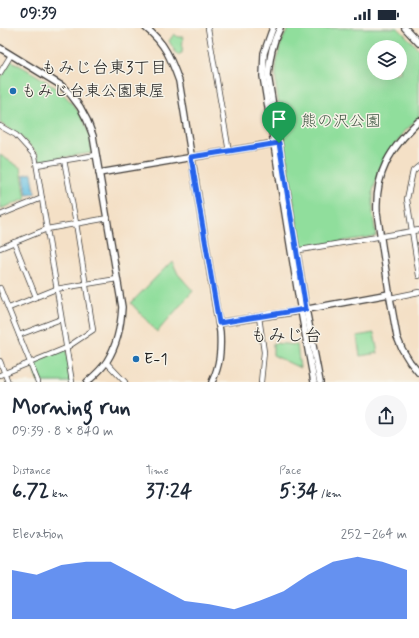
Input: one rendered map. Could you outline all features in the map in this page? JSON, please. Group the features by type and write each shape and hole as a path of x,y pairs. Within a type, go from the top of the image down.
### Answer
{"street":[{"path":"146,28 160,41 172,60 179,81 219,323 220,352 218,369 212,382"},
{"path":"208,28 229,152"},
{"path":"273,28 264,53 263,76 276,143 314,382"},
{"path":"276,143 268,75 271,54 280,28"},
{"path":"405,28 419,42"},
{"path":"0,48 62,86 80,107 93,136 122,307 121,324 114,347 106,362 87,382"},
{"path":"0,73 11,55"},
{"path":"419,121 393,150 381,173 376,201 380,236 397,337 402,349 419,373"},
{"path":"0,126 21,140 35,156 72,382"},
{"path":"99,173 276,143"},
{"path":"37,165 96,155"},
{"path":"3,374 66,348 93,330 76,223 64,160"},
{"path":"419,166 413,171 407,199 419,276"},
{"path":"0,215 42,198"},
{"path":"0,248 47,229 108,218"},
{"path":"294,251 419,230"},
{"path":"14,242 36,297"},
{"path":"9,308 56,289 117,279"},
{"path":"0,288 38,382"},
{"path":"219,323 419,292"},
{"path":"303,309 320,382"},
{"path":"259,317 264,352 261,382"},
{"path":"19,335 62,319"},
{"path":"0,361 3,374 8,382"},
{"path":"106,362 125,382"}],"green space":[{"name":"熊の沢公園","path":"289,28 398,28 419,49 419,118 405,131 380,167 373,191 373,214 376,236 301,248 276,87 278,56 282,42"},
{"path":"174,34 178,37 183,37 182,53 177,55 169,41"},
{"path":"11,61 35,74 56,88 73,105 81,116 88,131 91,153 40,161 38,154 18,134 0,123 0,79"},
{"path":"0,155 21,168 26,199 0,209"},
{"path":"172,261 178,274 193,291 157,332 131,303"},
{"path":"374,333 378,353 360,356 357,336"},
{"path":"273,343 297,345 300,368 273,355"},
{"path":"66,348 72,382 38,382 31,363"}],"water":[{"path":"32,173 35,194 27,195 24,175"}],"place":[{"name":"もみじ台東公園東屋","path":"13,91"},
{"name":"E-1","path":"136,359"}],"district":[{"name":"もみじ台東3丁目","path":"104,68"},
{"name":"もみじ台","path":"286,336"}],"route":[{"path":"279,143 306,309 219,323 191,157 279,143"}]}
